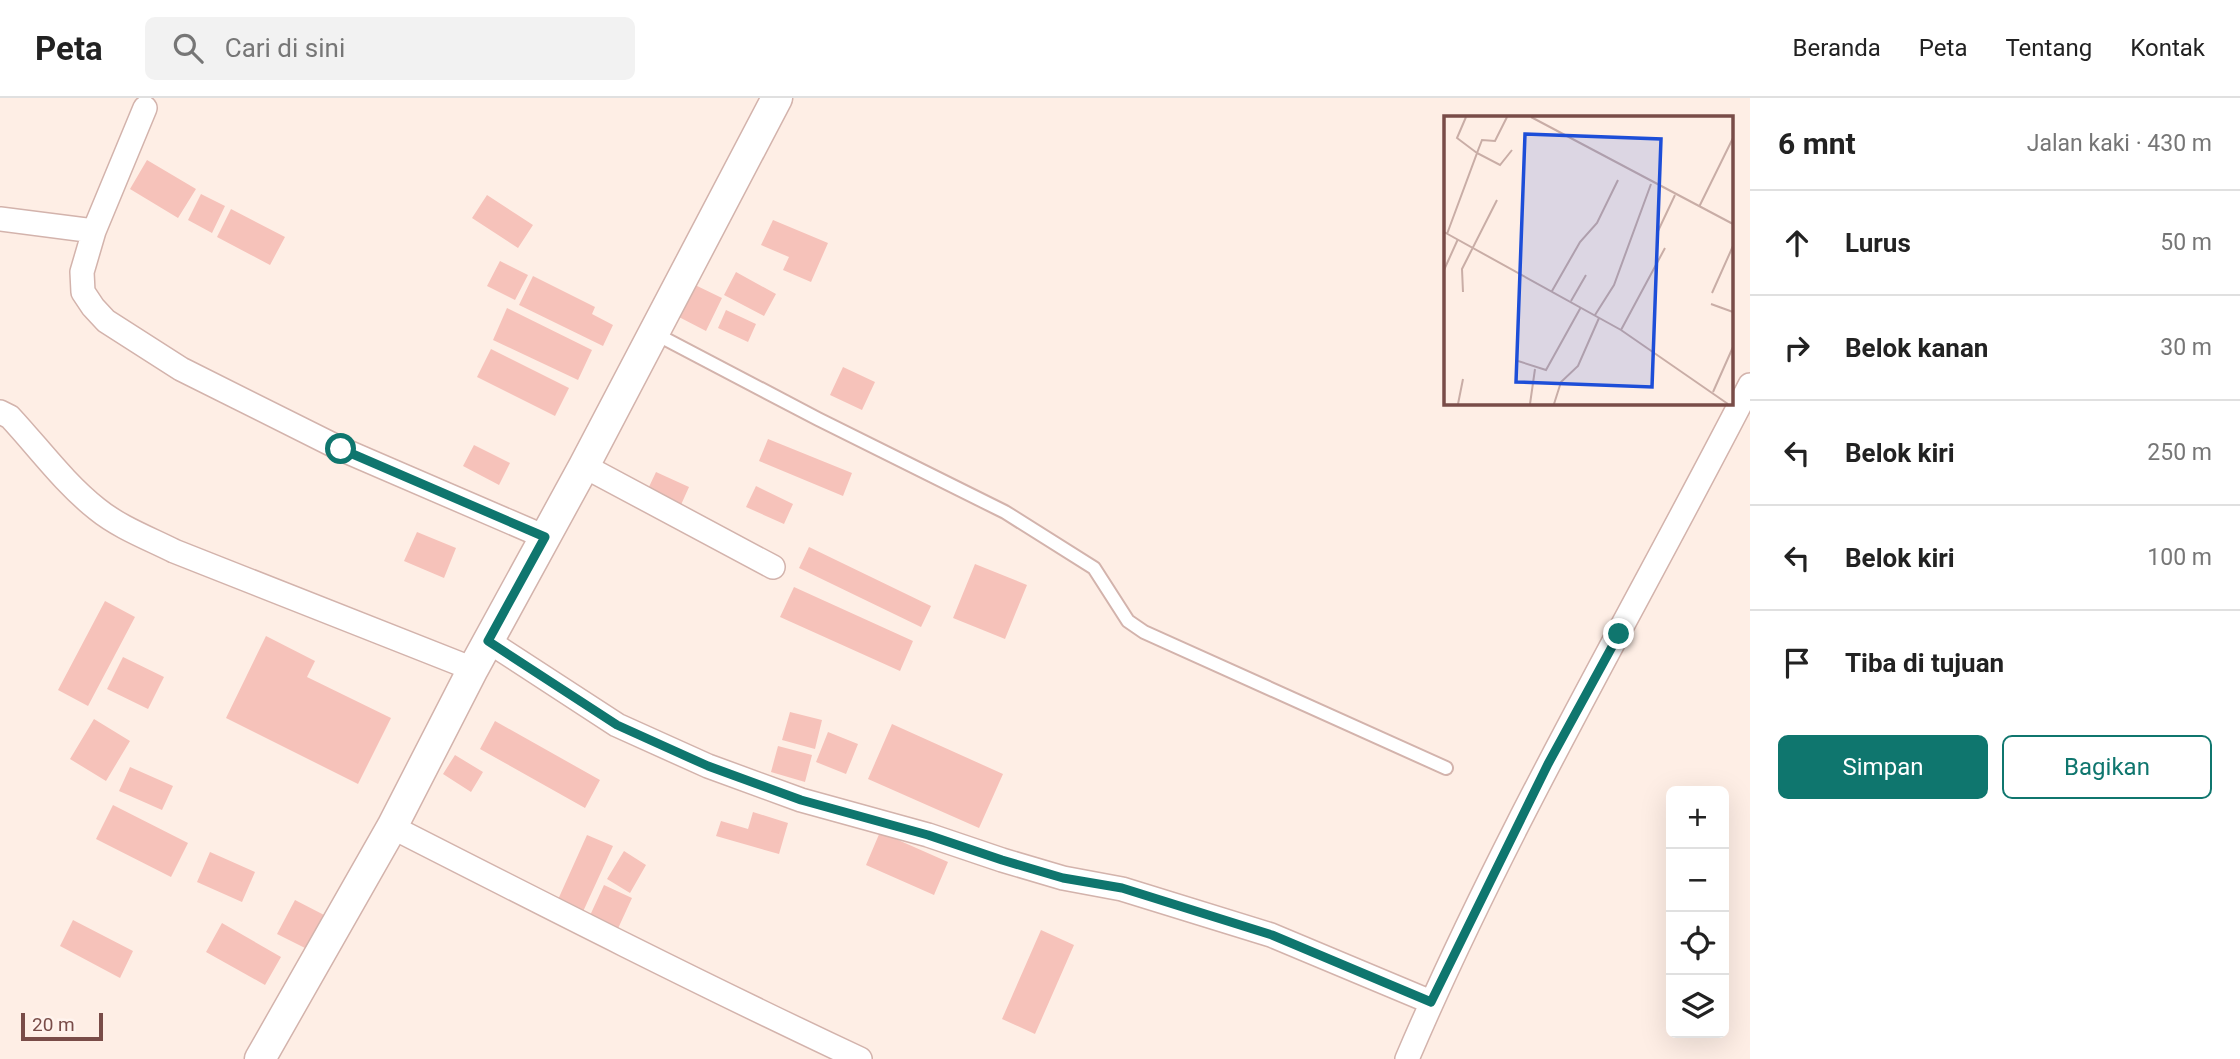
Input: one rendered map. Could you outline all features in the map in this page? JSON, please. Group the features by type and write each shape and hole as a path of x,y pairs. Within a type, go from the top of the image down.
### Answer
{"street":[{"path":"260,1059 392,827 473,669 584,466 777,98"},
{"path":"145,108 94,231 82,272 83,292 106,321 181,369 341,449 545,537"},
{"path":"0,219 94,231"},
{"path":"1407,1059 1431,1002 1548,764 1750,385"},
{"path":"0,412 10,417 80,494 99,511 129,528 174,551 473,669"},
{"path":"584,466 773,567"},
{"path":"488,641 617,725 708,766 801,800 928,835 1063,878 1122,888 1272,935 1431,1002"},
{"path":"392,827 757,1011 860,1059"}],"lane":[{"path":"653,332 818,419 1005,512 1094,568 1128,621 1144,632 1447,768"}],"building":[{"path":"147,160 196,189 178,218 130,189"},
{"path":"201,194 225,206 212,233 188,220"},
{"path":"487,195 533,225 518,248 472,218"},
{"path":"231,209 285,237 270,265 217,237"},
{"path":"773,220 828,243 811,282 783,270 789,257 761,245"},
{"path":"500,261 528,275 515,300 487,286"},
{"path":"736,272 776,294 764,316 724,295"},
{"path":"533,276 595,307 592,314 613,325 603,346 519,305"},
{"path":"693,284 722,298 706,331 677,316"},
{"path":"507,308 592,350 578,380 493,340"},
{"path":"726,310 756,324 748,342 718,328"},
{"path":"491,349 569,388 555,416 477,377"},
{"path":"843,367 875,382 862,410 830,395"},
{"path":"768,439 852,473 843,496 759,461"},
{"path":"474,445 510,463 499,485 463,466"},
{"path":"656,472 689,487 680,507 647,491"},
{"path":"756,486 793,504 784,524 746,507"},
{"path":"417,532 456,548 444,578 404,561"},
{"path":"809,547 931,606 921,627 799,568"},
{"path":"975,564 1027,585 1005,639 953,618"},
{"path":"794,587 913,641 900,671 780,617"},
{"path":"105,601 135,617 88,706 58,690"},
{"path":"266,636 315,661 307,677 391,718 358,784 226,718"},
{"path":"123,657 164,677 148,709 107,689"},
{"path":"790,712 822,720 815,749 782,740"},
{"path":"94,719 130,741 106,781 70,759"},
{"path":"495,721 600,780 585,808 480,749"},
{"path":"892,724 1003,774 979,828 868,779"},
{"path":"828,732 858,744 846,774 816,762"},
{"path":"778,746 812,755 805,782 771,772"},
{"path":"455,755 483,772 471,792 443,774"},
{"path":"130,767 173,786 162,810 119,791"},
{"path":"113,805 188,843 171,877 96,839"},
{"path":"753,812 788,823 779,854 716,836 721,821 748,829"},
{"path":"880,832 948,862 934,895 866,865"},
{"path":"587,835 613,846 581,916 556,904"},
{"path":"624,851 646,865 630,893 607,879"},
{"path":"210,852 255,872 242,902 197,882"},
{"path":"604,885 632,898 615,935 587,922"},
{"path":"295,900 326,916 309,950 277,934"},
{"path":"73,920 133,951 120,978 60,946"},
{"path":"222,923 281,957 265,985 206,952"},
{"path":"1041,930 1074,945 1035,1034 1002,1019"}],"route":[{"path":"341,449 545,537 488,641 617,725 708,766 801,800 928,835 1063,878 1122,888 1272,935 1431,1002 1548,764 1619,634"}]}
